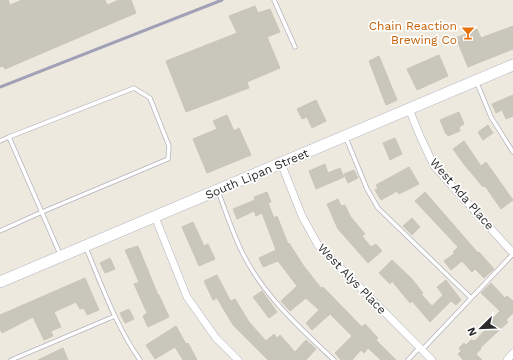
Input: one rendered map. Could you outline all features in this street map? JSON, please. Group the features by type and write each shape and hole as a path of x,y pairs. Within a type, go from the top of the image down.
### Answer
{"street":[{"name":"South Lipan Street","path":"0,282 513,65"},
{"name":"West Ada Place","path":"409,109 434,166 513,253"},
{"name":"West Alys Place","path":"281,163 302,216 318,245 432,360"},
{"path":"155,217 187,296 216,338 238,360"},
{"path":"507,360 513,353"}],"lane":[{"path":"274,0 295,47"},
{"path":"476,81 491,117 513,152"},
{"path":"0,141 134,88 150,98 169,146 168,158 0,231"},
{"path":"345,136 367,189 378,208 471,298"},
{"path":"9,137 61,256"},
{"path":"218,190 243,254 261,283 287,316 334,360"},
{"path":"85,246 115,316 140,360"},
{"path":"408,360 421,349 513,253"},
{"path":"12,360 115,316"}],"building":[{"path":"0,0 8,0 10,5 22,0 105,0 107,5 119,0 131,0 136,13 5,69 3,66 0,67"},
{"path":"255,6 258,13 270,9 280,32 267,37 280,68 247,82 249,88 186,112 166,61 237,33 229,16"},
{"path":"513,26 513,49 468,67 456,38 477,29 481,38"},
{"path":"439,55 448,76 417,90 407,69"},
{"path":"379,56 397,100 386,105 369,61"},
{"path":"513,95 513,116 506,119 502,110 496,113 492,104"},
{"path":"316,100 326,121 312,128 307,117 302,119 297,109"},
{"path":"459,112 464,124 459,127 460,131 448,136 440,120"},
{"path":"227,115 234,131 239,128 251,155 207,173 193,139 217,129 213,121"},
{"path":"488,125 493,133 483,140 478,132"},
{"path":"395,138 402,154 390,160 383,143"},
{"path":"464,141 481,166 486,162 513,200 501,209 485,186 483,187 453,149"},
{"path":"325,164 328,173 340,168 344,177 316,189 309,171"},
{"path":"409,167 419,184 399,194 397,191 381,200 375,190 378,188 376,185"},
{"path":"354,170 358,178 348,183 344,174"},
{"path":"267,192 271,202 268,203 274,218 277,216 288,244 289,243 303,265 321,288 323,287 362,327 365,324 378,338 376,340 396,360 381,360 368,348 364,353 361,350 352,360 341,360 335,353 352,336 330,314 312,330 306,323 319,310 306,298 290,311 281,301 297,286 278,261 263,267 259,258 276,250 262,213 256,216 254,211 237,219 233,209 255,200 254,197"},
{"path":"425,192 478,253 479,252 494,269 484,278 475,269 472,272 462,261 451,270 444,261 455,253 453,252 458,247 415,201"},
{"path":"338,199 341,206 345,205 350,216 365,234 362,236 371,247 376,244 382,251 368,263 338,229 327,204"},
{"path":"412,218 420,227 412,235 403,226"},
{"path":"193,222 204,246 208,244 215,259 199,266 182,227"},
{"path":"138,246 158,295 169,317 148,327 143,316 147,313 134,284 139,282 125,250"},
{"path":"110,258 115,269 105,273 100,263"},
{"path":"392,260 412,279 423,293 421,294 432,306 443,295 437,287 446,280 461,300 456,305 451,301 430,322 412,301 410,303 392,281 390,284 379,273"},
{"path":"217,275 230,300 235,299 249,322 266,341 274,334 277,338 280,335 295,352 306,340 316,349 306,360 268,360 233,325 217,298 213,300 204,281"},
{"path":"85,278 99,310 87,315 84,308 80,309 76,302 54,312 61,327 51,331 53,336 44,340 33,317 2,333 0,329 0,315"},
{"path":"491,283 505,298 507,296 513,301 513,313 506,320 508,322 480,348 481,349 476,354 482,360 463,360 458,354 461,351 459,348 464,343 466,345 471,340 475,341 486,329 484,327 500,311 481,293"},
{"path":"262,291 277,312 269,318 253,297"},
{"path":"129,309 134,319 125,323 120,313"},
{"path":"176,326 186,344 188,343 197,360 183,360 175,347 155,359 146,345"},
{"path":"63,348 68,360 38,360"}],"railway":[{"path":"0,87 222,0"}],"place":[{"name":"Chain Reaction Brewing Co","path":"468,33"}]}
